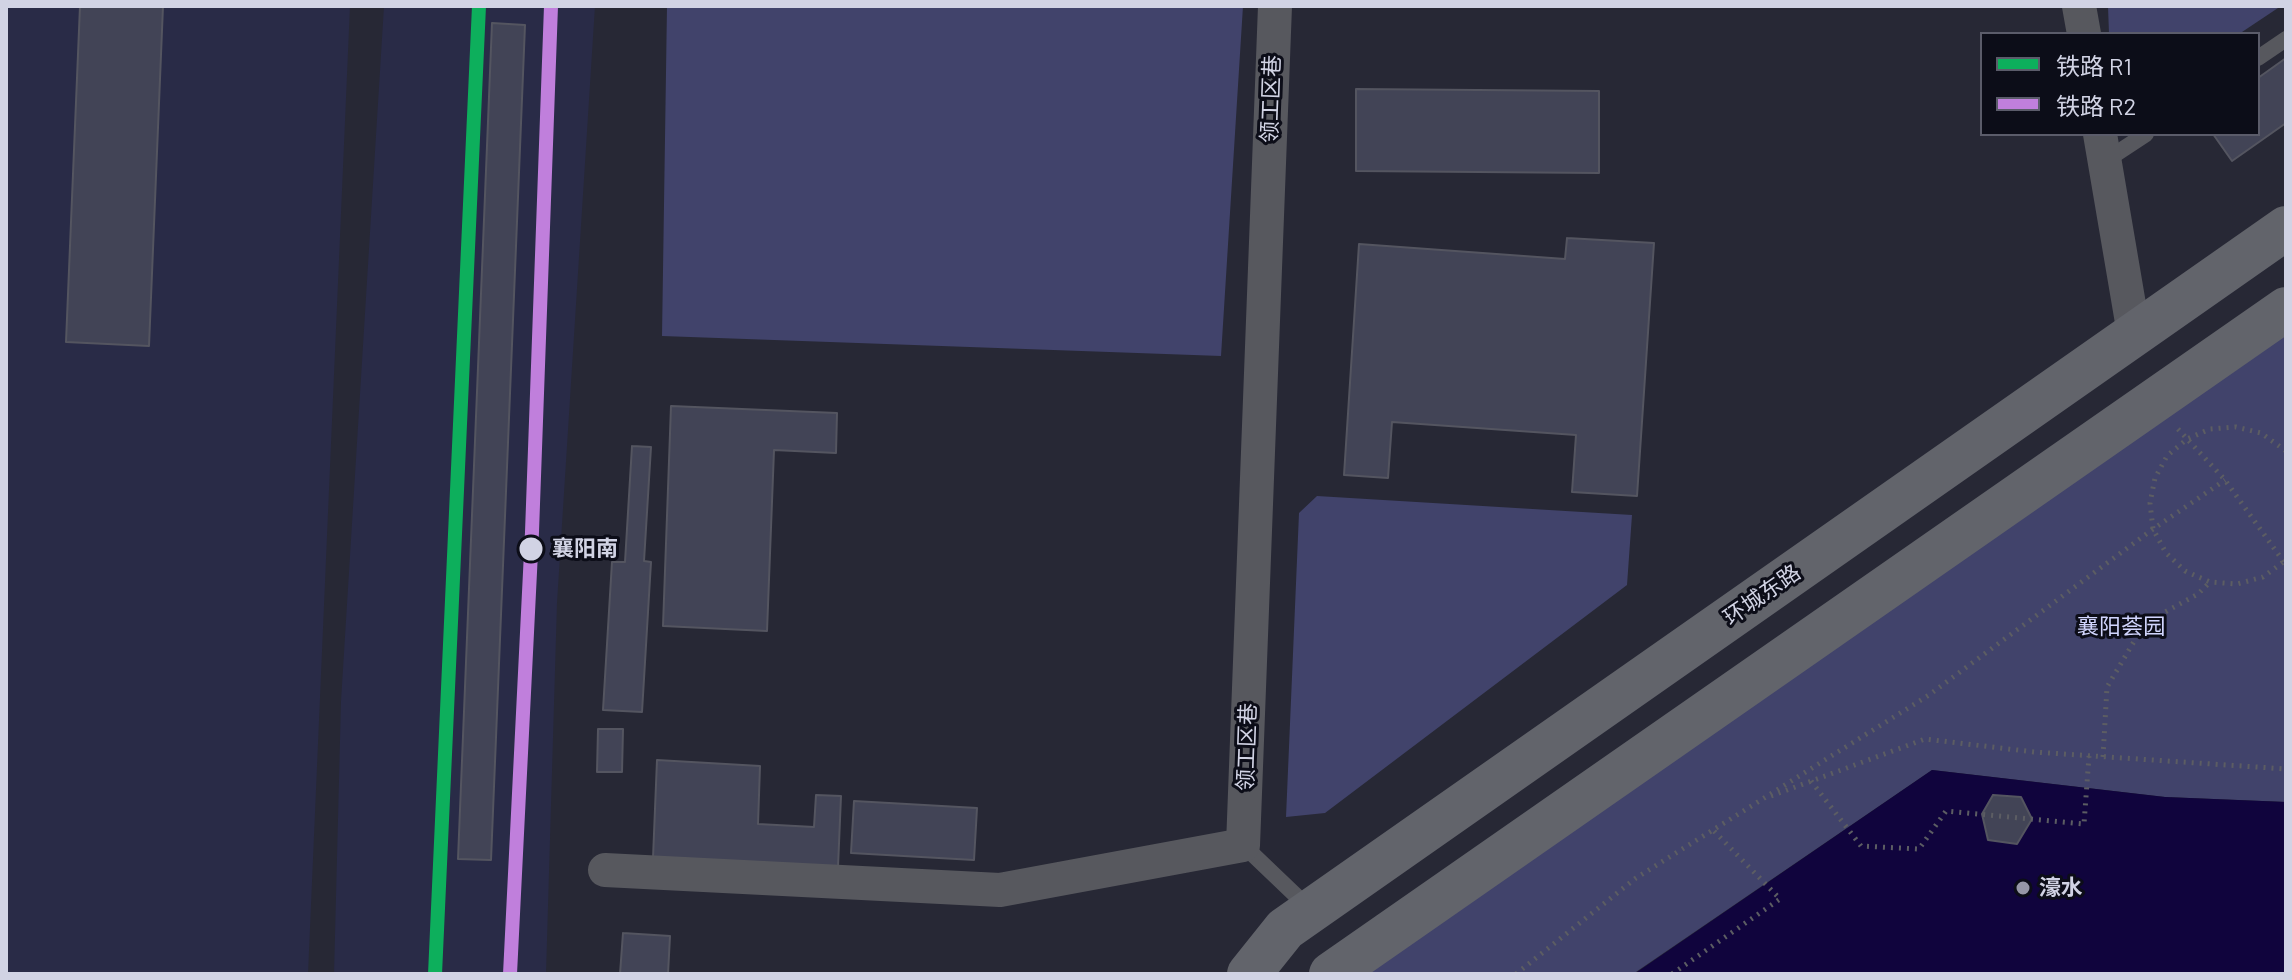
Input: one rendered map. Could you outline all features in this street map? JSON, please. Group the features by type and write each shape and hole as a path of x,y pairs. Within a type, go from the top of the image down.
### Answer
{"main road":[{"name":"环城东路","path":"1249,974 1285,929 1311,910 2286,228"},
{"path":"1331,974 2286,309"}],"street":[{"name":"领工区巷","path":"1243,845 1275,6"},
{"path":"2079,6 2084,32"},
{"path":"2103,148 2134,334"},
{"path":"605,870 1000,890 1243,845"}],"lane":[{"path":"2260,57 2286,39"},
{"path":"2103,148 2140,136"},
{"path":"1243,845 1311,910"}],"path":[{"path":"2153,401 2187,439 2225,480 2285,562 2263,577 2237,584 2210,582 2185,571 2166,553 2153,529 2150,503 2155,478 2167,456 2187,439 2210,429 2236,427 2261,433 2286,451"},
{"path":"1516,974 1636,878 1929,695 2153,529 2225,480"},
{"path":"2103,757 2107,687 2145,623 2198,594 2210,582"},
{"path":"1759,801 1925,739 2089,756 2286,769"},
{"path":"1811,781 1861,846 1919,849 1946,811 2084,824 2089,756"},
{"path":"1672,974 1780,899 1713,830"}],"shaded area":[{"path":"6,6 350,6 308,974 6,974"},
{"name":"襄阳南","path":"384,6 595,6 557,603 546,974 334,974 341,701"},
{"name":"濠水","path":"1932,770 2165,797 2286,802 2286,974 1634,974"}],"green space":[{"path":"667,6 1243,6 1221,356 662,336"},
{"path":"2108,6 2281,6 2242,32 2109,32"},
{"name":"襄阳荟园","path":"2286,316 2286,802 2165,797 1932,770 1633,974 1331,974"},
{"path":"1317,496 1632,515 1627,585 1325,813 1286,817 1299,513"}],"building":[{"path":"80,6 163,6 149,346 66,342"},
{"path":"492,23 525,25 491,860 458,859"},
{"path":"2286,58 2286,123 2232,161 2214,136 2260,136 2260,77"},
{"path":"1356,89 1599,91 1599,173 1356,171"},
{"path":"1567,238 1654,243 1637,496 1572,492 1576,435 1392,422 1388,478 1344,475 1359,244 1565,259"},
{"path":"671,406 837,413 836,453 774,450 767,631 663,626"},
{"name":"襄阳南","path":"632,446 651,447 644,561 651,562 642,712 603,710 612,562 625,562"},
{"path":"598,729 623,729 622,772 597,772"},
{"path":"657,760 760,766 758,824 814,827 816,795 841,796 838,867 653,858"},
{"path":"1993,795 2021,797 2032,819 2017,844 1988,840 1982,814"},
{"path":"854,801 977,808 974,860 851,853"},
{"path":"623,933 670,936 668,974 620,974"}],"rail line":[{"name":"R1","path":"435,974 479,6"},
{"name":"R2","path":"510,974 532,532 551,6"}],"place":[{"name":"襄阳南","path":"531,549"},
{"name":"濠水","path":"2023,888"}]}
